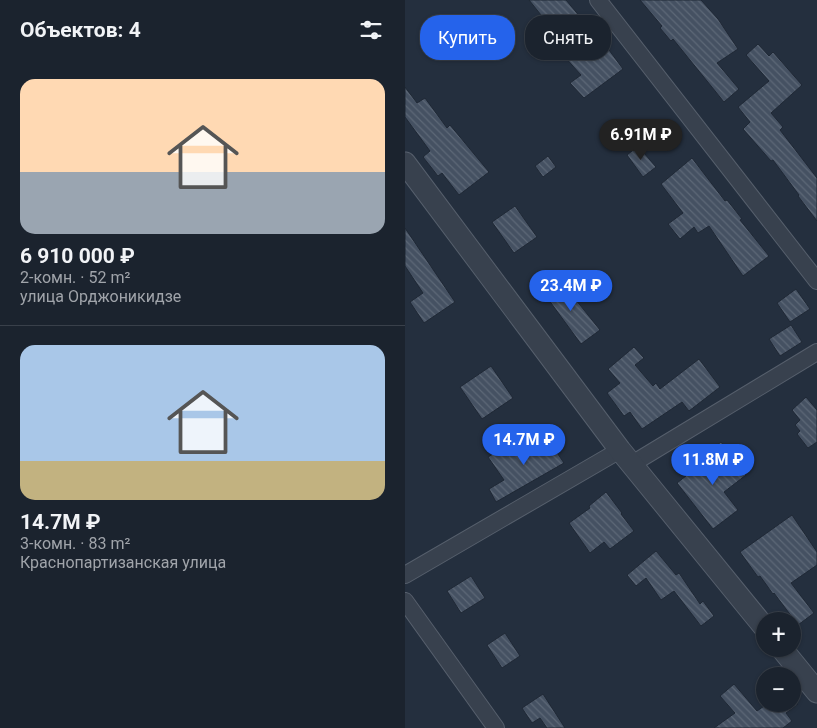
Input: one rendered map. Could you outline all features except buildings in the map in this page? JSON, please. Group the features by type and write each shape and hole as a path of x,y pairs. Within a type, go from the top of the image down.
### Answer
{"street":[{"path":"598,0 817,281"},
{"path":"405,163 626,457 756,617"},
{"path":"405,575 817,352"},
{"path":"405,601 496,728"},
{"path":"789,657 817,692"}]}
